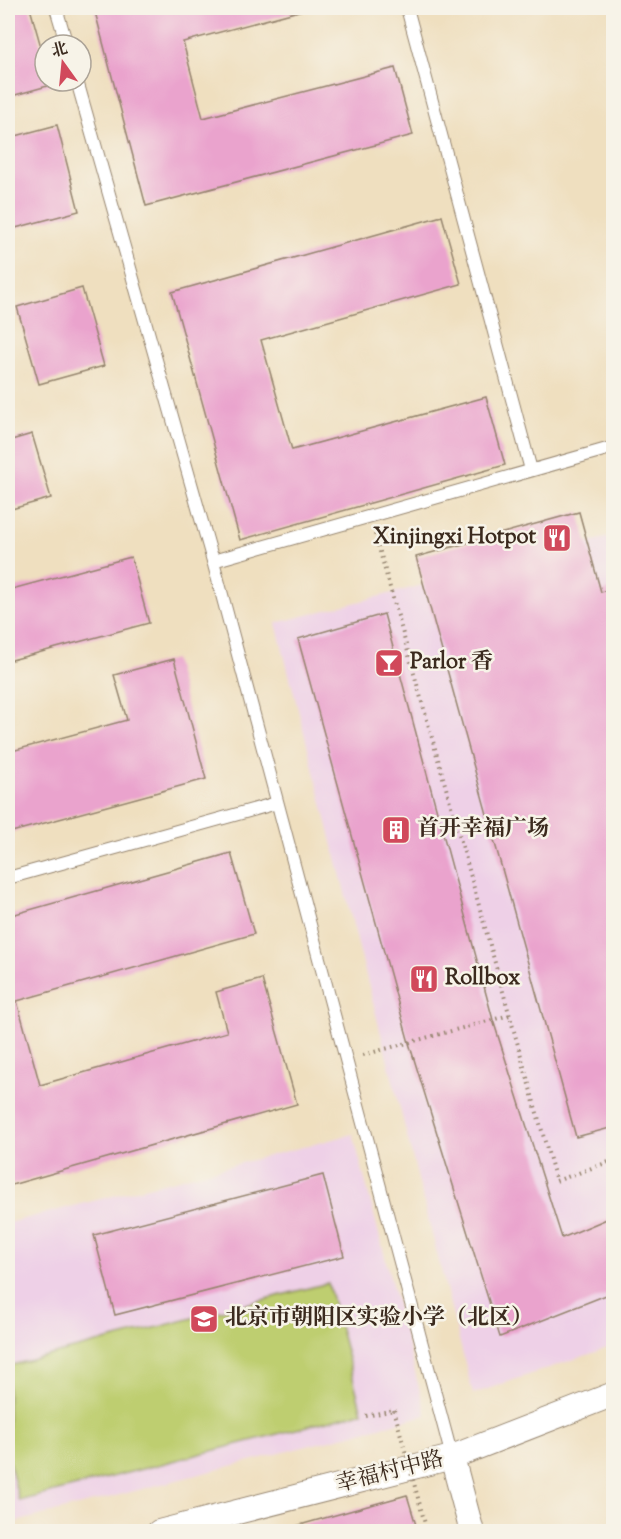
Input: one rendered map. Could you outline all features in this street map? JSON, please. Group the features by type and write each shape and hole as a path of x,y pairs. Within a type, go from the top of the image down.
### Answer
{"street":[{"name":"幸福村中路","path":"159,1532 452,1457 614,1394"},
{"path":"452,1457 472,1532"}],"lane":[{"path":"56,8 63,33"},
{"path":"407,8 531,470"},
{"path":"80,93 213,561 452,1457"},
{"path":"213,561 614,447"},
{"path":"8,878 278,803"}],"path":[{"path":"370,516 556,1181 614,1160"},
{"path":"346,1060 510,1015"},
{"path":"366,1416 394,1410 427,1531"}],"shaded area":[{"name":"首开幸福广场","path":"613,536 613,1346 473,1394 276,623"},
{"name":"北京市朝阳区实验小学（北区）","path":"353,1134 426,1415 8,1524 8,1223"}],"green space":[{"path":"328,1283 362,1412 19,1501 8,1456 8,1366"}],"building":[{"path":"30,8 37,33 33,33 33,90 8,97 8,9"},
{"path":"94,8 310,8 183,42 203,118 395,68 413,135 146,206"},
{"path":"57,125 79,211 8,230 8,138"},
{"path":"442,216 461,284 261,340 292,450 486,397 505,465 240,540 172,292"},
{"path":"82,288 104,366 39,384 17,307"},
{"path":"32,434 51,498 8,510 8,441"},
{"path":"579,512 601,592 614,588 614,1127 576,1137 416,557"},
{"path":"131,557 149,623 8,661 8,590"},
{"name":"首开幸福广场","path":"384,614 493,1020 562,1238 614,1216 614,1292 500,1337 409,1043 298,639"},
{"path":"174,659 206,779 8,833 8,752 127,720 114,675"},
{"path":"231,853 254,934 17,1001 40,1085 227,1032 216,992 262,979 297,1104 8,1186 8,916"},
{"path":"323,1175 344,1256 115,1315 94,1235"},
{"path":"407,1495 418,1532 278,1532 278,1531"}],"place":[{"name":"Xinjingxi Hotpot","path":"557,538"},
{"name":"Parlor 香","path":"389,663"},
{"name":"首开幸福广场","path":"396,830"},
{"name":"Rollbox","path":"424,979"},
{"name":"北京市朝阳区实验小学（北区）","path":"204,1319"}]}
